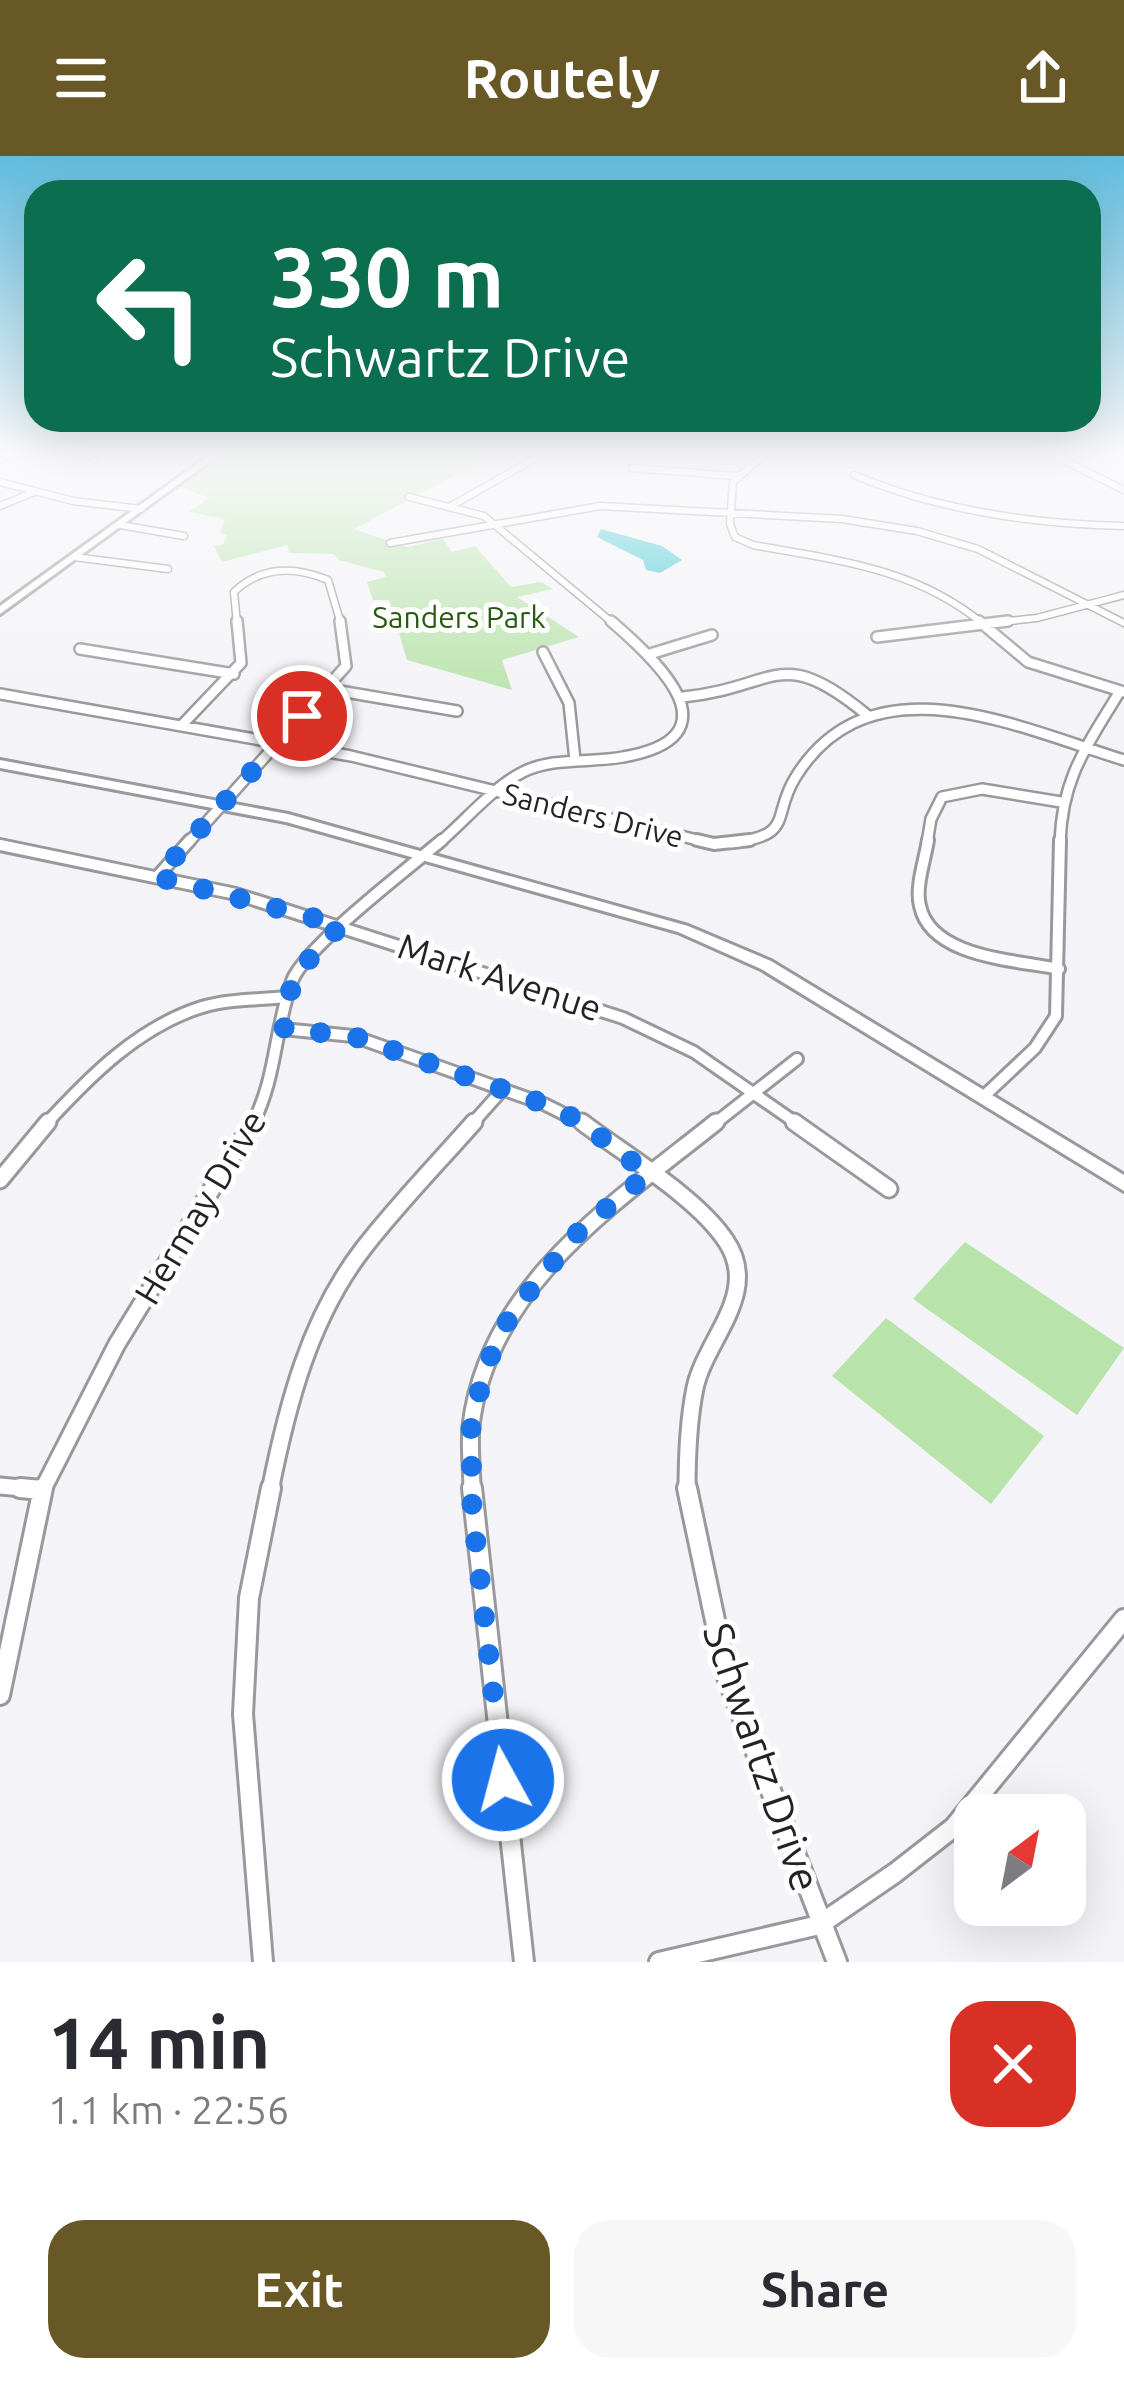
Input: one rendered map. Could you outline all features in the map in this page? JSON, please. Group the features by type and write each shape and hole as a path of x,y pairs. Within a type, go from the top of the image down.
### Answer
{"main road":[{"path":"0,611 100,538"},
{"path":"0,764 288,818 634,913 727,946 766,964 1124,1184"}],"street":[{"path":"390,543 416,538"},
{"path":"0,1180 73,1095 148,1033 203,1007 286,997 293,977 341,925 496,791 534,767 622,759 666,744 681,727 683,697 650,654 510,538"},
{"path":"739,538 892,572 941,592 1015,655 1040,668 1122,692 1068,778 1061,802 1055,1016 1048,1033 983,1097"},
{"path":"942,538 1002,558 1124,623"},
{"path":"74,557 168,569"},
{"path":"157,877 346,667 349,654 338,630 331,585 321,576 299,571 266,573 238,586 234,598 243,653 234,674 182,726"},
{"path":"877,637 981,625 1124,595"},
{"path":"650,654 712,635"},
{"path":"80,649 234,674"},
{"path":"543,652 570,703 576,724 575,760"},
{"path":"683,697 719,694 776,676 806,676 825,681 867,715 900,708 932,709 1124,760"},
{"path":"328,689 458,710"},
{"name":"Sanders Drive","path":"0,694 278,742 695,842 766,835 784,818 788,790 805,766 867,715"},
{"path":"1059,969 962,949 926,925 918,901 931,819 943,797 982,790 1061,802"},
{"name":"Mark Avenue","path":"0,845 157,877 341,925 623,1018 694,1052 890,1189"},
{"name":"Hermay Drive","path":"0,1696 18,1591 43,1490 117,1344 244,1141 269,1092 284,1029 286,997"},
{"name":"Schwartz Drive","path":"284,1029 353,1036 504,1088 580,1121 708,1219 728,1243 738,1267 739,1288 696,1384 687,1490 727,1677 820,1924"},
{"path":"524,1962 472,1508 471,1425 486,1366 511,1314 580,1230 797,1059"},
{"path":"263,1962 242,1714 249,1598 286,1409 307,1348 360,1252 504,1088"},
{"path":"0,1486 43,1490"},
{"path":"659,1962 820,1924 954,1827 1124,1619"},
{"path":"820,1924 837,1962"}],"green space":[{"name":"Sanders Park","path":"226,538 381,538 407,547 443,539 452,552 475,546 511,587 541,582 553,589 517,597 579,637 502,660 512,690 407,660 389,600 373,600 367,582 386,577 384,572 339,560 334,554 289,553 287,545 222,562 214,546 223,545"},
{"path":"965,1242 1124,1348 1077,1415 913,1299"},
{"path":"886,1318 1044,1436 991,1504 832,1376"}],"water":[{"path":"600,538 634,538 662,546 682,560 660,573 646,570 643,560"}],"route":[{"path":"302,716 157,877 341,925 293,977 284,1029 353,1036 504,1088 580,1121 648,1174 580,1230 511,1314 486,1366 471,1425 472,1508 503,1780"}]}
